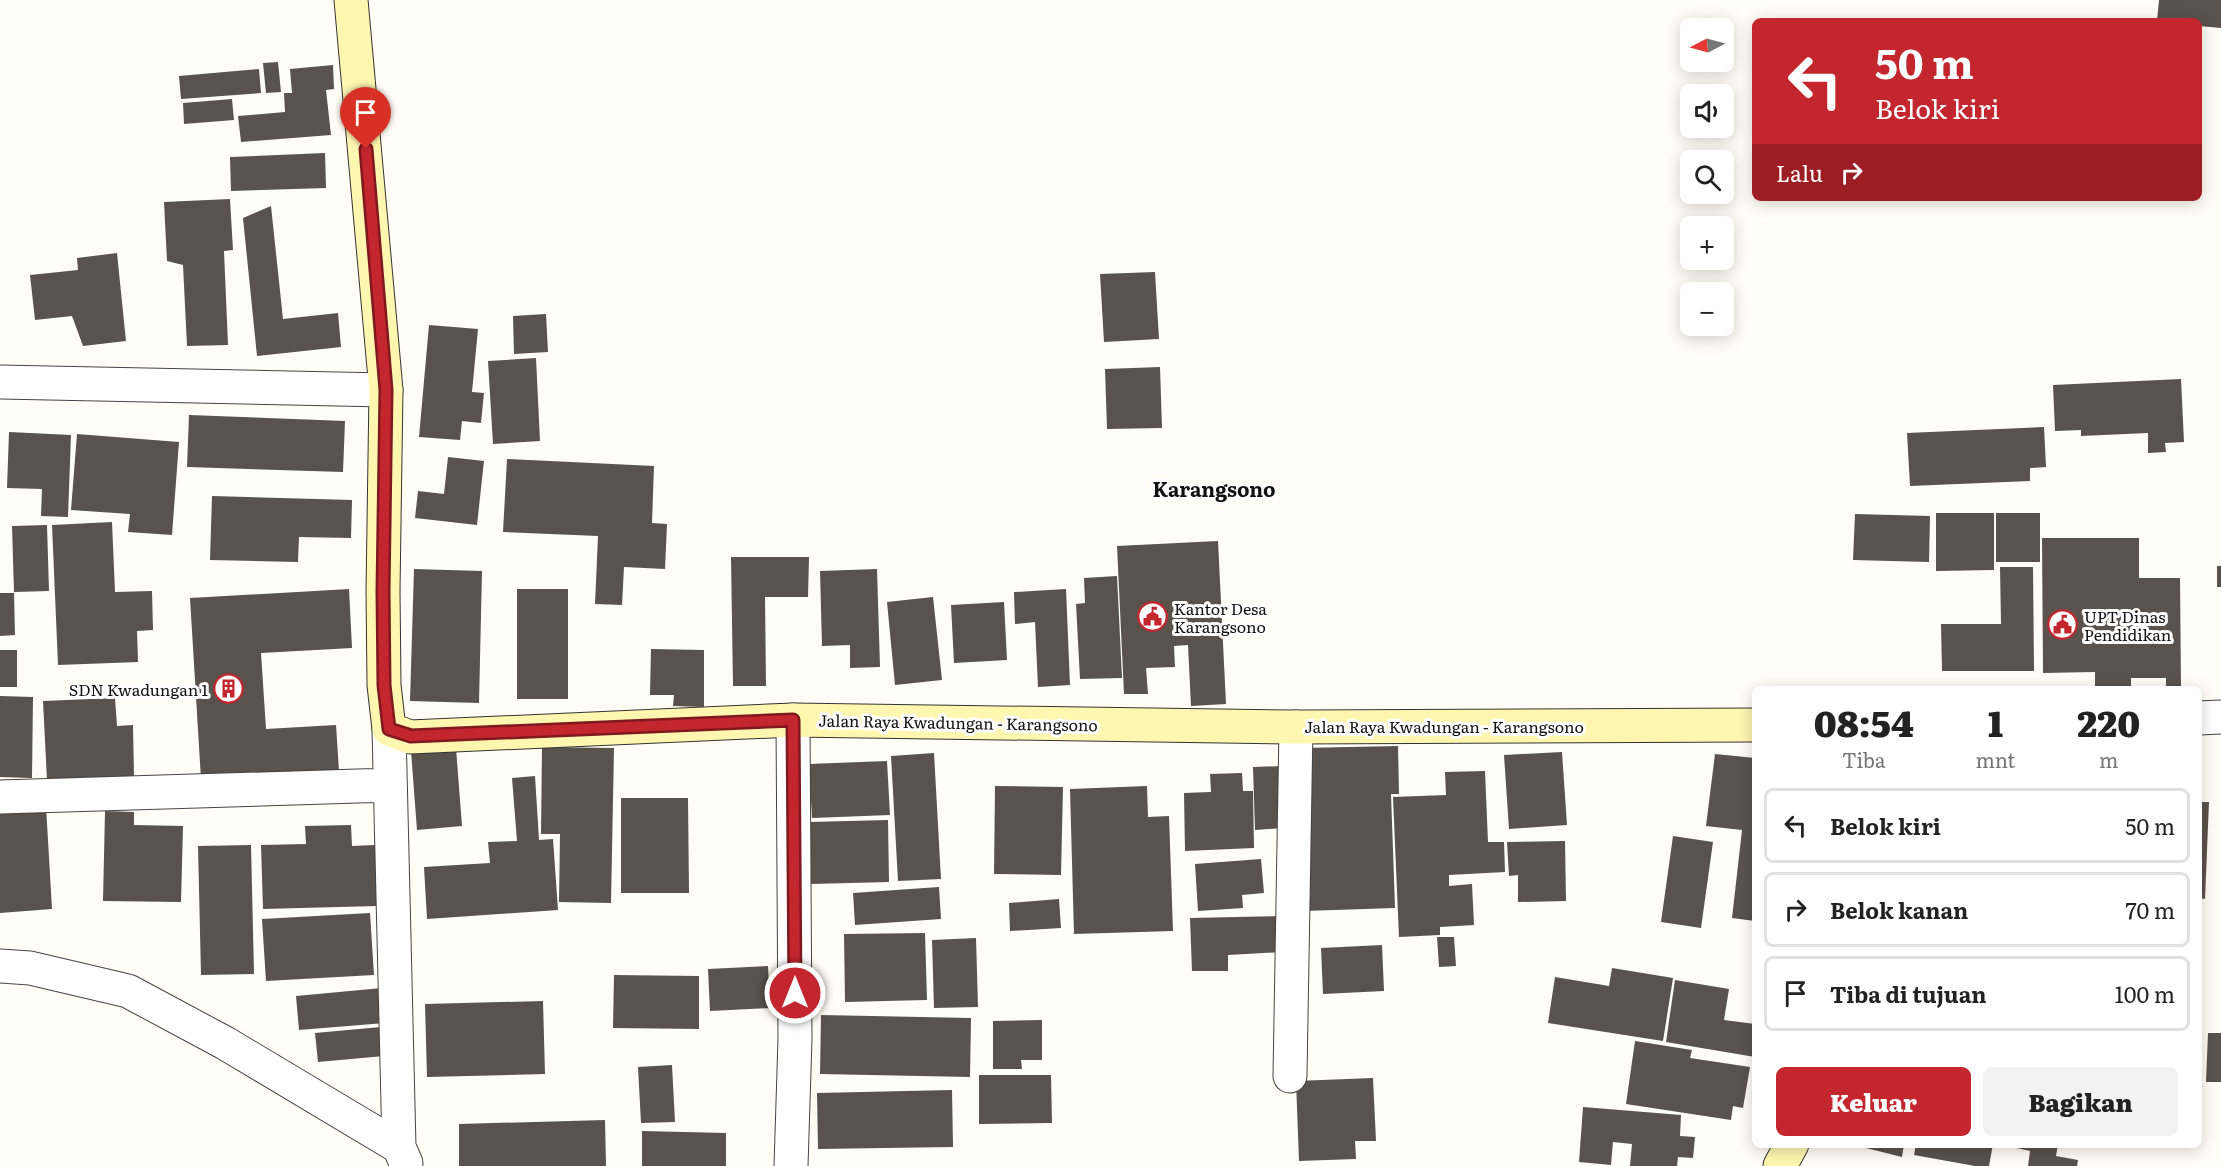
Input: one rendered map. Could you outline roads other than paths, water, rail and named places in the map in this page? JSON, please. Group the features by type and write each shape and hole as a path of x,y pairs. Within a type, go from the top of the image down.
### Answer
{"main road":[{"path":"351,0 386,390 383,591 384,685 389,729"},
{"name":"Jalan Raya Kwadungan - Karangsono","path":"389,729 411,736 793,720 1296,727 1752,725"},
{"path":"1780,1166 1790,1148"}],"street":[{"path":"0,382 386,390"},
{"path":"2202,718 2221,717"},
{"path":"790,1166 795,1039 793,720"},
{"path":"1290,1076 1296,727"},
{"path":"389,729 404,1156"},
{"path":"0,797 390,785"},
{"path":"0,966 30,968 128,991 225,1043 404,1156"}],"place":[{"name":"Kantor Desa Karangsono","path":"1153,617"},
{"name":"UPT Dinas Pendidikan","path":"2063,625"},
{"name":"SDN Kwadungan 1","path":"229,689"}],"district":[{"name":"Karangsono","path":"1214,488"}]}
